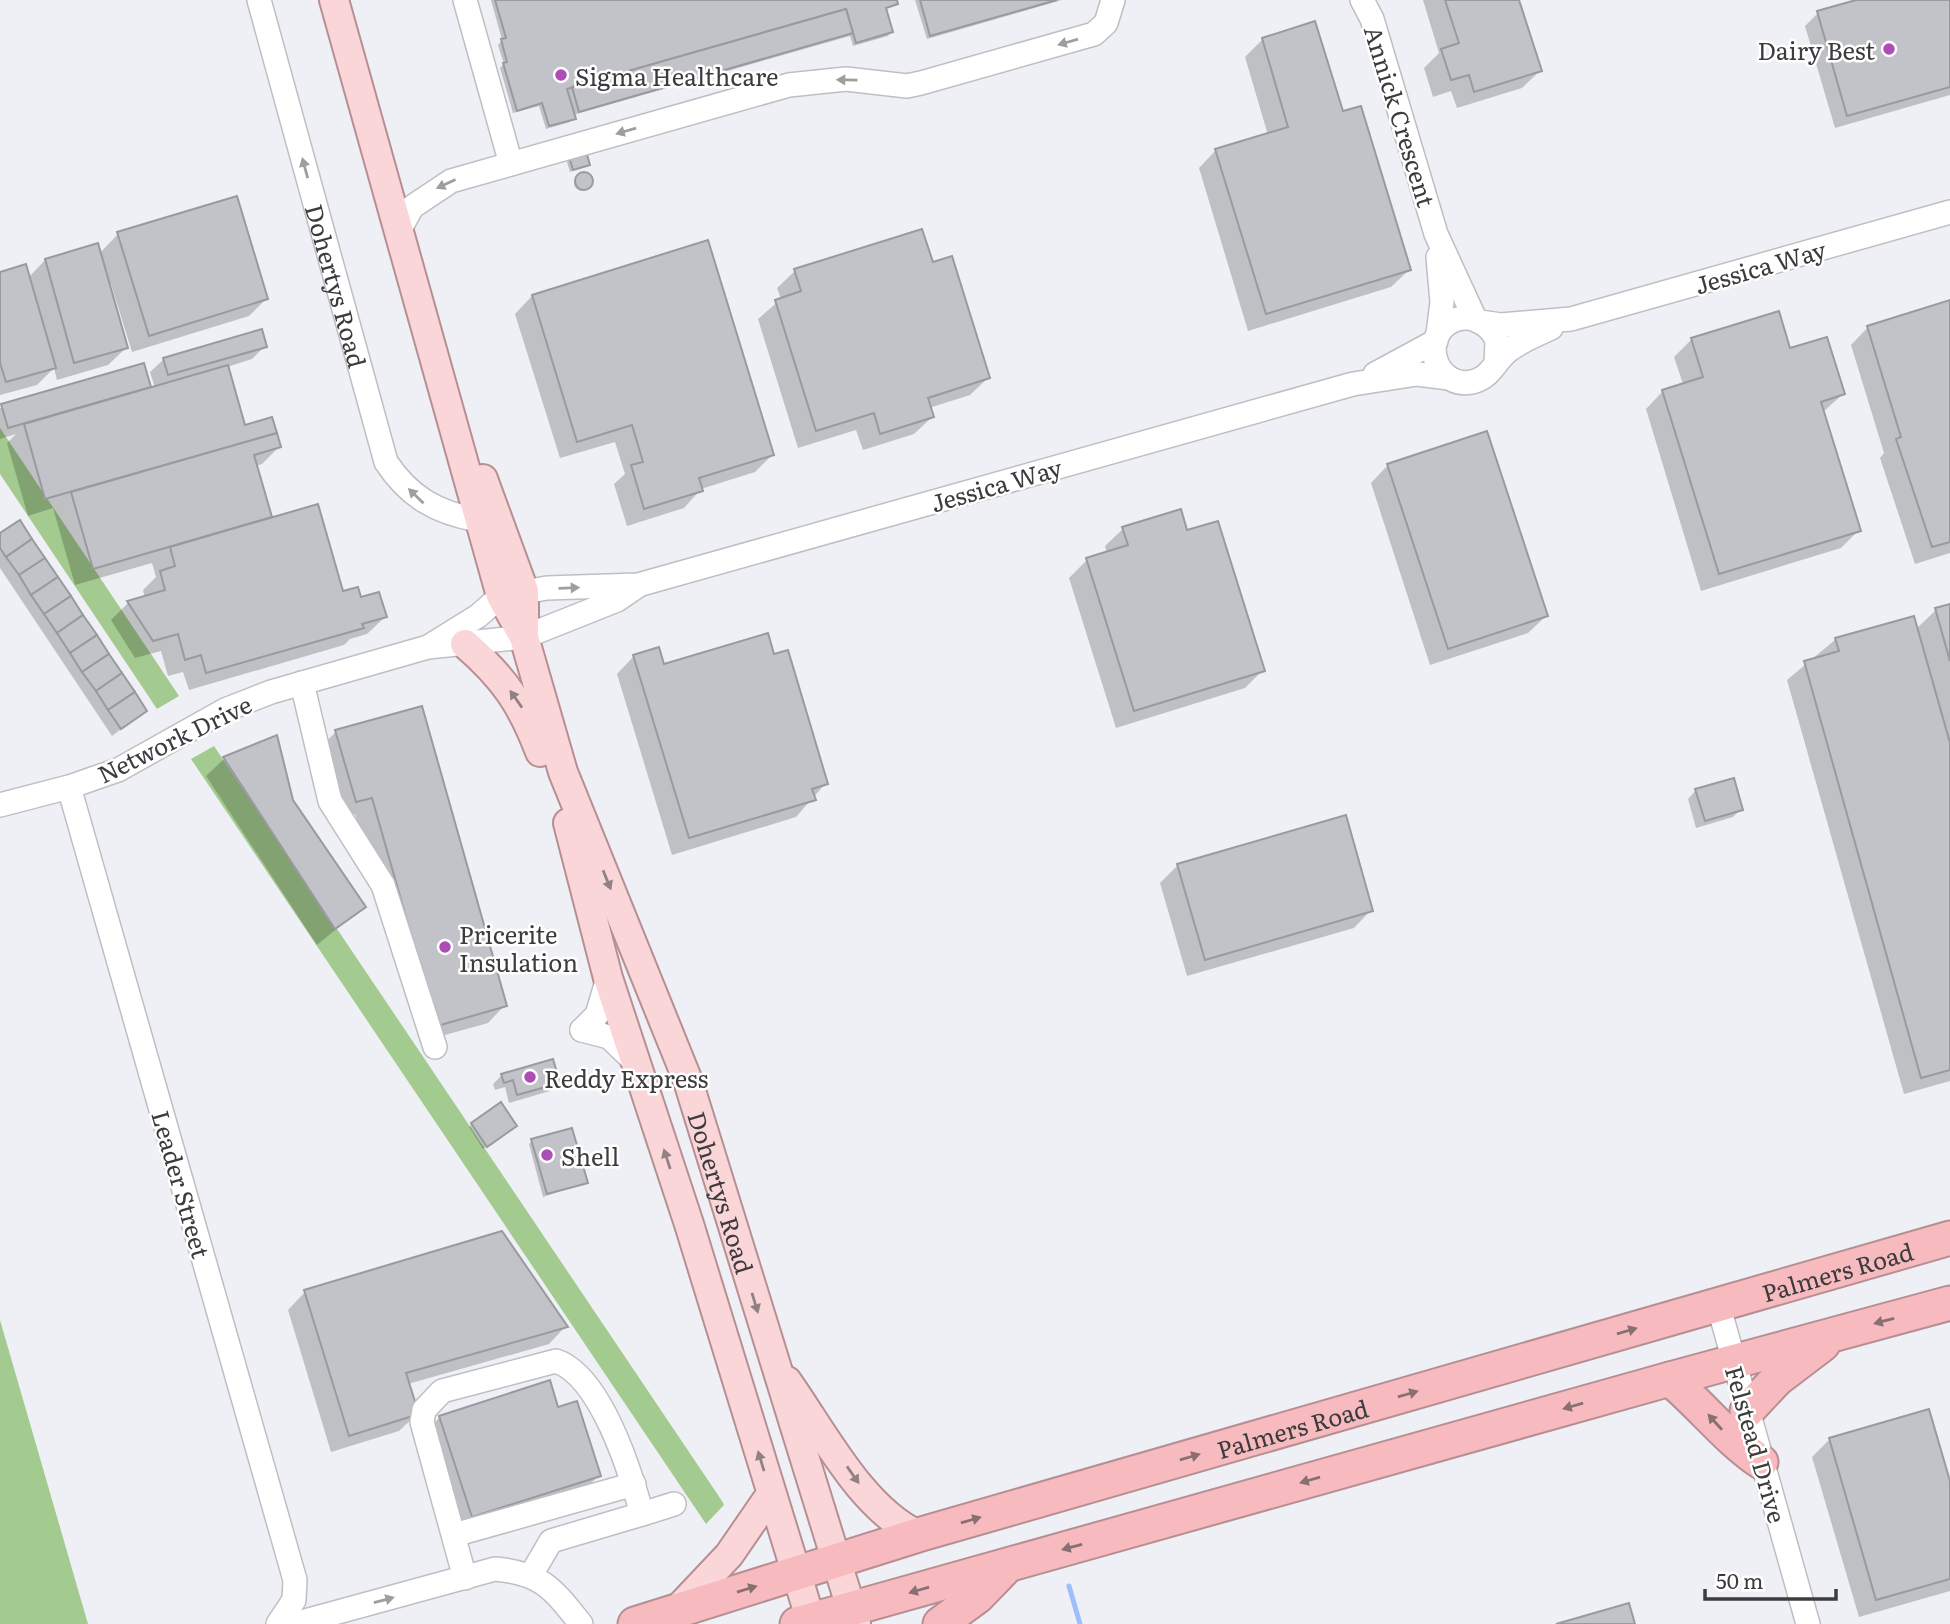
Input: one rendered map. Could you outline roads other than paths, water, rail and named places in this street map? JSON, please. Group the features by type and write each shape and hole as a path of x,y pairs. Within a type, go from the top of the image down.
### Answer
{"highway":[{"name":"Palmers Road","path":"635,1624 918,1535 1950,1238"},
{"path":"807,1623 853,1616 1008,1565 1950,1303"},
{"path":"1747,1411 1777,1379 1836,1334"},
{"path":"1670,1379 1699,1404 1735,1444 1761,1462"},
{"path":"940,1624 978,1596 1008,1565"}],"main road":[{"name":"Dohertys Road","path":"334,0 444,388 478,520 512,594"},
{"name":"Dohertys Road","path":"444,388 481,474 563,772 688,1081 853,1616"},
{"path":"465,644 497,671 525,712 569,830"},
{"name":"Dohertys Road","path":"563,772 569,830 608,978 796,1573 807,1623"},
{"path":"772,1359 872,1502 899,1526 918,1535"},
{"path":"676,1611 729,1555 771,1494"}],"street":[{"name":"Dohertys Road","path":"259,0 386,462 395,476 425,505 451,516 478,520"},
{"path":"466,0 511,164"},
{"path":"399,231 412,207 451,181 789,85 846,79 906,86 920,83 1094,34 1106,23 1113,0"},
{"name":"Annick Crescent","path":"1362,0 1372,19 1436,234 1478,321"},
{"name":"Jessica Way","path":"1496,364 1521,341 1571,319 1950,212"},
{"name":"Annick Crescent","path":"1436,234 1442,292 1437,337"},
{"name":"Jessica Way","path":"1478,321 1501,325 1571,319"},
{"path":"1454,321 1478,321 1497,340 1496,364 1487,375 1475,382 1462,383 1449,378 1436,362 1437,337 1454,321"},
{"name":"Jessica Way","path":"1353,384 1411,357 1437,337"},
{"name":"Jessica Way","path":"512,594 638,585 1353,384 1417,374 1449,378"},
{"name":"Jessica Way","path":"524,637 617,600 638,585"},
{"name":"Network Drive","path":"428,647 512,594"},
{"name":"Network Drive","path":"0,805 69,787 118,770 225,710 302,683 428,647 524,637"},
{"path":"302,683 330,801 383,885 435,1048"},
{"name":"Leader Street","path":"69,787 296,1580"},
{"path":"608,978 597,1015 582,1030 609,1037 636,1063"},
{"name":"Felstead Drive","path":"1718,1304 1808,1624"},
{"path":"465,1578 422,1422 424,1410 442,1391 556,1361 569,1366 616,1434 642,1514"},
{"path":"454,1535 634,1484"},
{"path":"531,1575 551,1541 674,1504"},
{"path":"294,1624 495,1569 531,1575 542,1580 581,1624"},
{"path":"296,1580 314,1600 344,1611"},
{"path":"278,1624 294,1600 296,1580"}],"waterway":[{"path":"1069,1586 1080,1624"}],"place":[{"name":"Dairy Best","path":"1889,49"},
{"name":"Sigma Healthcare","path":"561,75"},
{"name":"Pricerite Insulation","path":"445,947"},
{"name":"Reddy Express","path":"530,1077"},
{"name":"Shell","path":"547,1155"}]}
